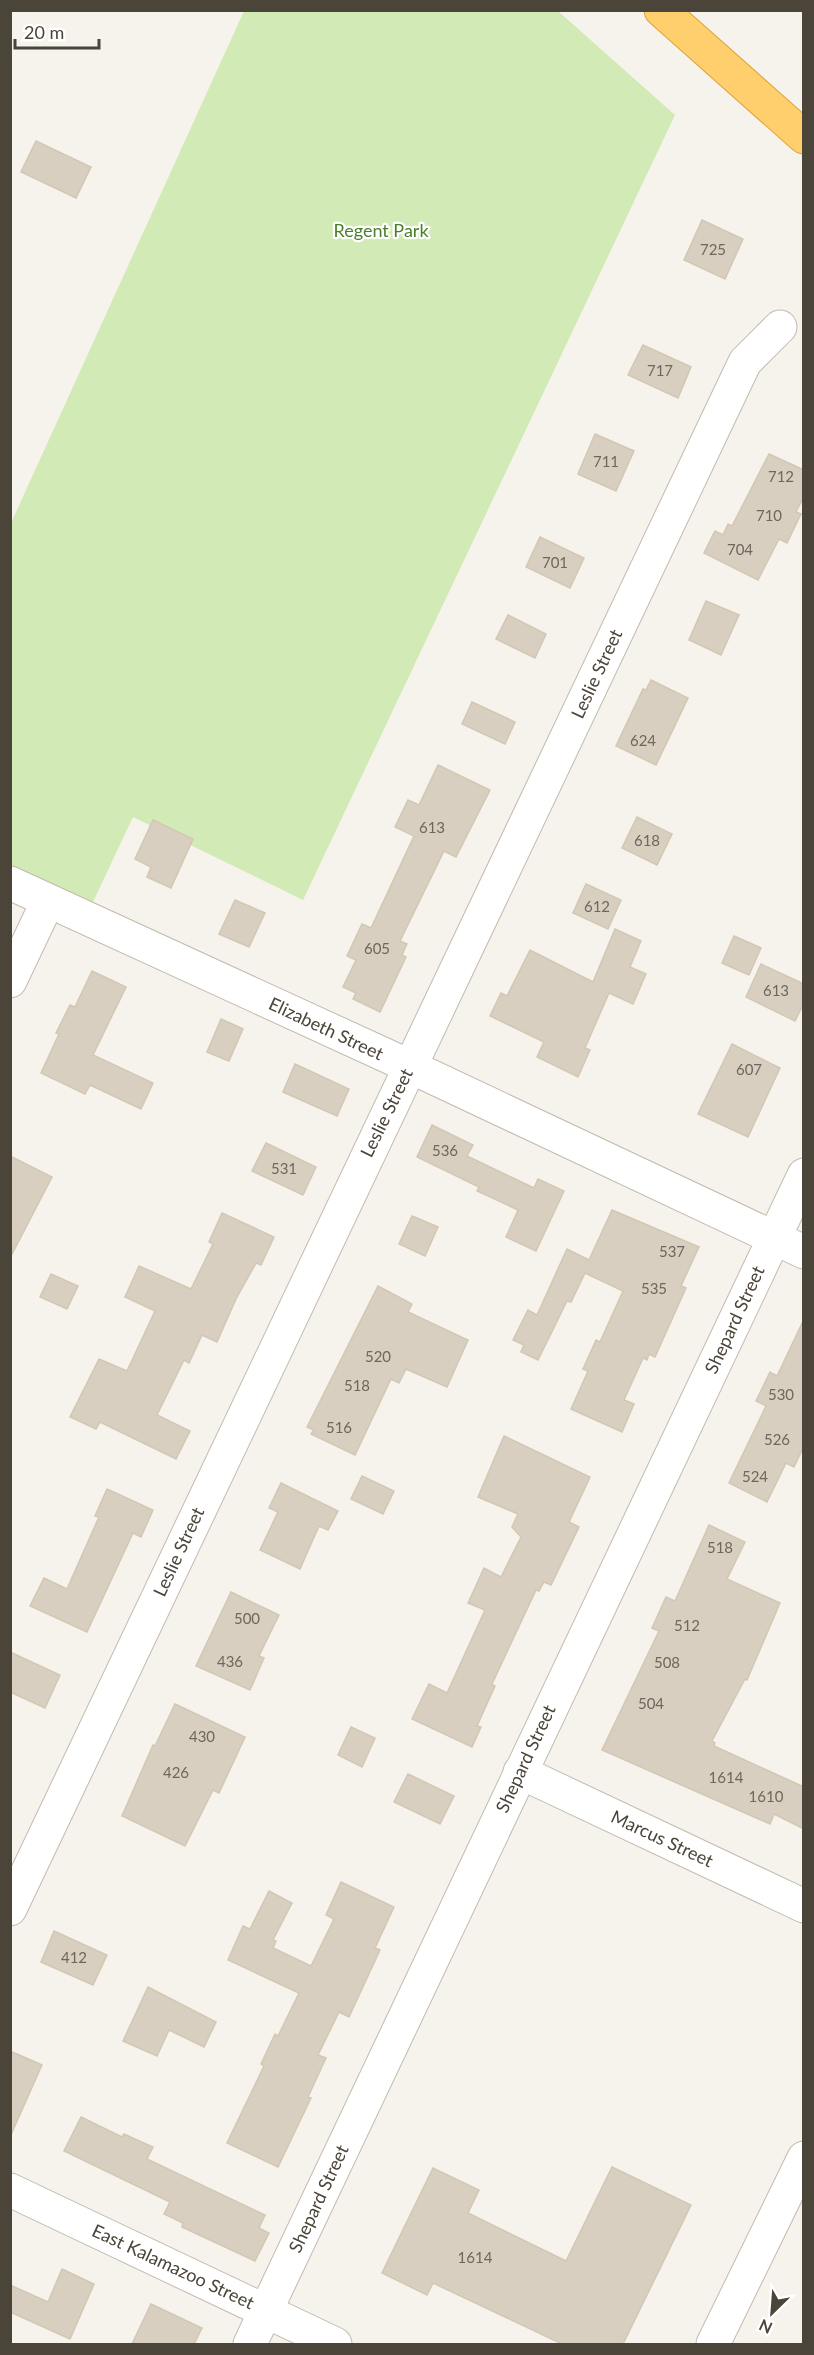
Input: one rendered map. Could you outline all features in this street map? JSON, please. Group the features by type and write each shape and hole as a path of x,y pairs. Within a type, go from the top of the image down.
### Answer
{"highway":[{"path":"661,10 804,137"}],"street":[{"name":"Leslie Street","path":"10,1909 745,362 780,327"},
{"name":"Elizabeth Street","path":"10,884 409,1066 804,1252"},
{"path":"10,981 48,901"},
{"name":"Shepard Street","path":"250,2344 519,1772 804,1175"},
{"name":"Marcus Street","path":"519,1772 804,1906"},
{"path":"713,2344 804,2158"},
{"name":"East Kalamazoo Street","path":"10,2190 335,2344"}],"green space":[{"name":"Regent Park","path":"244,11 558,11 675,115 303,900 133,817 85,919 11,883 11,523"}],"building":[{"path":"36,141 91,167 76,198 21,172"},
{"path":"702,220 743,239 725,279 684,260"},
{"path":"643,345 691,367 678,398 628,375"},
{"path":"595,434 634,451 616,491 578,474"},
{"path":"769,454 804,470 804,496 796,512 801,514 787,543 779,539 758,580 704,553 715,531 723,535 728,524 732,526"},
{"path":"540,537 584,558 570,588 526,567"},
{"path":"706,601 739,615 721,655 689,640"},
{"path":"508,615 546,634 535,658 496,639"},
{"path":"651,680 688,698 656,765 616,746 643,689 646,690"},
{"path":"472,702 515,722 505,744 462,724"},
{"path":"438,765 490,790 456,857 444,851 400,941 407,944 402,955 406,957 380,1012 353,999 356,993 343,987 356,960 347,956 362,924 371,928 414,836 395,827 408,800 419,805"},
{"path":"637,817 672,834 657,865 622,848"},
{"path":"153,820 193,839 171,888 147,877 151,867 135,859"},
{"path":"586,884 621,900 608,929 573,913"},
{"path":"235,900 265,913 249,947 219,934"},
{"path":"615,929 641,941 630,967 646,974 633,1004 609,993 585,1048 590,1050 578,1077 537,1057 544,1042 490,1016 501,993 507,996 530,950 593,982"},
{"path":"734,936 761,948 749,975 722,963"},
{"path":"761,964 804,984 804,1003 795,1021 746,997"},
{"path":"92,971 126,987 93,1055 153,1083 141,1109 90,1085 85,1094 41,1073 59,1034 56,1033 70,1005 75,1007"},
{"path":"221,1019 243,1029 229,1061 207,1052"},
{"path":"732,1044 780,1068 748,1137 698,1114"},
{"path":"295,1064 349,1089 337,1116 283,1092"},
{"path":"432,1125 473,1145 467,1156 534,1188 538,1179 564,1191 536,1251 506,1237 518,1210 477,1191 479,1187 417,1157"},
{"path":"266,1143 316,1167 303,1195 252,1171"},
{"path":"10,1156 52,1177 10,1258"},
{"path":"612,1210 699,1247 681,1286 686,1288 655,1357 649,1354 647,1360 643,1358 624,1400 634,1404 622,1432 571,1409 588,1371 583,1369 596,1340 600,1342 623,1291 585,1273 571,1302 567,1301 538,1360 521,1352 524,1345 513,1340 528,1310 537,1315 567,1249 589,1260"},
{"path":"222,1213 274,1237 261,1265 256,1263 236,1299 217,1342 202,1335 189,1363 184,1360 157,1415 190,1431 176,1459 100,1422 96,1429 70,1417 99,1359 127,1371 155,1311 125,1297 139,1266 191,1289 213,1244 209,1242"},
{"path":"412,1216 438,1227 425,1256 399,1244"},
{"path":"51,1274 78,1286 67,1309 40,1297"},
{"path":"378,1286 412,1304 408,1312 468,1340 447,1387 406,1369 399,1383 391,1379 355,1455 311,1434 314,1430 307,1427"},
{"path":"804,1319 804,1446 794,1467 786,1463 767,1502 729,1483 766,1406 756,1401 770,1372 777,1376"},
{"path":"504,1436 590,1477 569,1522 579,1527 551,1585 544,1582 539,1591 536,1590 492,1684 495,1686 477,1726 481,1727 472,1747 412,1719 429,1684 447,1693 485,1610 468,1603 484,1568 501,1577 521,1537 512,1527 518,1514 478,1497"},
{"path":"362,1476 394,1491 383,1514 351,1499"},
{"path":"281,1483 338,1511 328,1530 319,1526 300,1569 260,1550 278,1512 269,1508"},
{"path":"107,1489 153,1510 141,1537 133,1533 87,1632 30,1606 44,1578 67,1589 99,1517 95,1516"},
{"path":"709,1525 745,1542 727,1579 780,1603 747,1680 745,1679 712,1741 715,1743 714,1746 804,1787 804,1829 774,1814 770,1824 602,1750 659,1631 652,1628 666,1597 675,1601"},
{"path":"231,1592 279,1615 259,1656 264,1658 250,1690 196,1666"},
{"path":"10,1652 60,1675 45,1708 10,1692"},
{"path":"175,1704 245,1737 219,1793 213,1790 185,1846 122,1816 153,1745 155,1746"},
{"path":"351,1727 375,1738 362,1767 338,1755"},
{"path":"408,1774 454,1796 440,1824 394,1802"},
{"path":"341,1882 394,1907 375,1948 380,1950 349,2017 339,2012 318,2055 326,2058 308,2097 311,2098 278,2167 227,2143 264,2066 261,2064 275,2034 278,2036 299,1993 228,1960 243,1926 250,1929 269,1891 292,1903 273,1940 276,1941 273,1948 311,1966 334,1919 326,1915"},
{"path":"54,1931 107,1955 93,1985 41,1962"},
{"path":"148,1987 216,2022 204,2047 169,2030 157,2056 123,2041"},
{"path":"10,2051 42,2065 10,2137"},
{"path":"81,2117 122,2137 124,2134 153,2147 147,2159 265,2215 259,2228 269,2233 255,2261 182,2227 183,2223 164,2214 170,2202 64,2151"},
{"path":"612,2167 691,2205 623,2344 562,2344 433,2283 427,2295 382,2273 433,2168 479,2190 468,2213 566,2261"},
{"path":"62,2269 94,2284 70,2339 10,2312 10,2285 48,2302"},
{"path":"151,2304 202,2328 194,2344 132,2344"}]}
